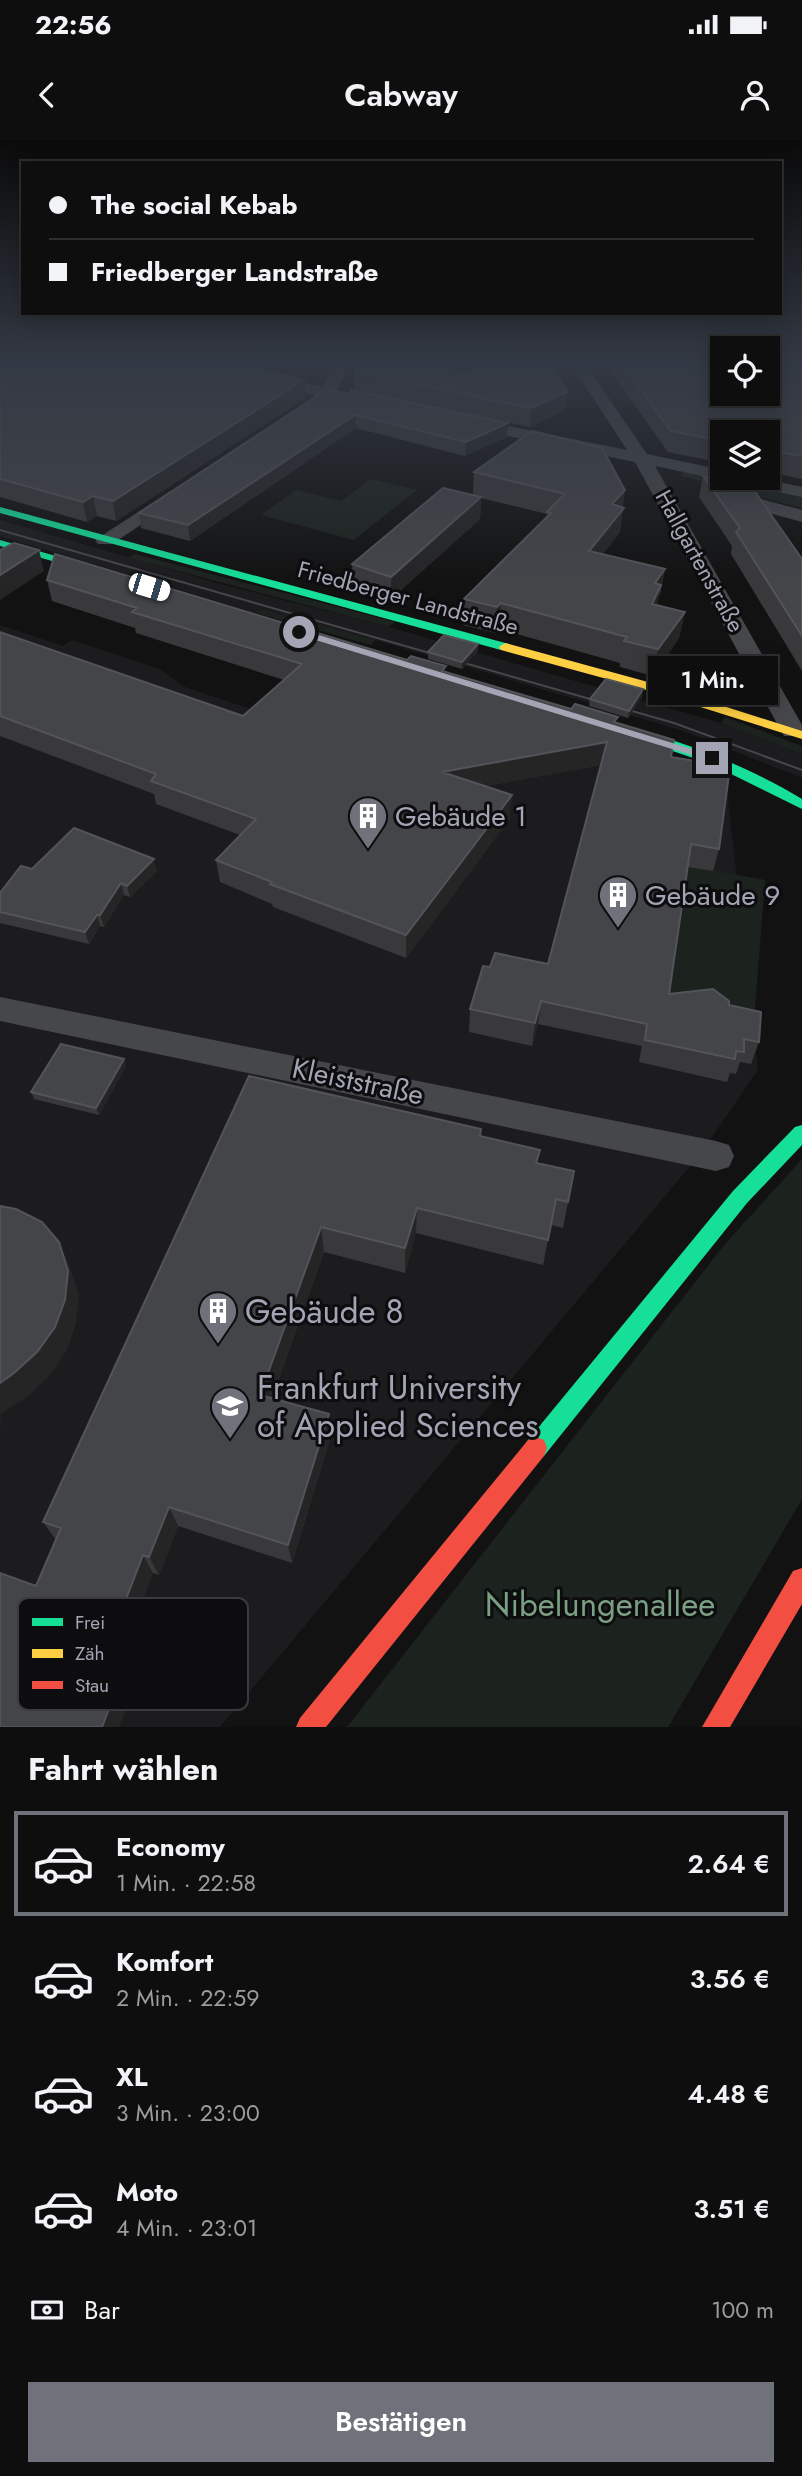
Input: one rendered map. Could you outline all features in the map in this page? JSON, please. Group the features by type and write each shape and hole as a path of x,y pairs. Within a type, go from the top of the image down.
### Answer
{"main road":[{"name":"Friedberger Landstraße","path":"0,510 644,685 797,733"},
{"path":"0,543 125,579"},
{"path":"606,724 693,750 774,786 802,805"},
{"path":"309,1727 740,1197 802,1133"},
{"path":"715,1727 802,1580"}],"street":[{"path":"530,435 710,472"},
{"name":"Hallgartenstraße","path":"624,435 653,477 797,733"},
{"path":"653,477 802,516"},
{"path":"104,540 188,486"},
{"path":"780,487 802,492"},
{"path":"0,565 24,550"},
{"name":"Kleiststraße","path":"0,1009 716,1156"}],"shaded area":[{"path":"0,520 217,583 389,627 721,723 802,754 802,778 683,731 396,646 265,610 256,613 0,536"},
{"name":"Frankfurt University of Applied Sciences","path":"0,625 63,646 72,640 160,669 185,687 304,727 690,766 727,790 758,1070 701,1153 248,1694 248,1598 18,1598 18,1710 234,1710 220,1727 0,1727"}],"green space":[{"path":"682,472 710,475 710,483 682,476"},
{"path":"371,479 417,490 354,540 261,515 296,490 341,501"},
{"path":"734,490 779,490 802,495 802,508"},
{"path":"135,554 395,622 389,627 129,558"},
{"path":"258,610 375,640 371,645 256,613"},
{"path":"725,717 802,746 802,754 721,723"},
{"path":"686,866 765,880 753,1034 664,1011"},
{"name":"Nibelungenallee","path":"802,1159 802,1499 668,1727 347,1727 725,1244"}],"building":[{"path":"0,435 217,435 113,501 93,496 83,502 0,479"},
{"path":"257,435 325,435 188,525 139,513"},
{"path":"437,435 481,435 466,442"},
{"path":"526,435 549,435 602,448 625,490 612,504 624,508 589,551 665,569 655,583 661,585 652,604 685,612 658,649 624,641 627,637 501,603 497,607 464,599 551,513 547,512 565,494 474,472"},
{"path":"692,435 710,435 710,438"},
{"path":"780,435 802,435 802,456 780,452"},
{"path":"443,488 481,497 391,577 352,564"},
{"path":"713,490 754,490 802,559 802,636 736,532 740,528"},
{"path":"14,543 39,550 0,575 0,550"},
{"path":"55,554 407,660 411,656 446,666 442,671 571,709 575,704 618,717 614,722 674,740 671,757 730,767 719,849 691,844 669,994 713,989 729,1001 729,1005 761,1012 759,1042 744,1039 744,1052 736,1051 735,1059 645,1040 647,1024 541,1001 535,1023 470,1009 483,966 490,967 495,953 548,964 607,742 442,772 512,795 406,935 270,884 272,882 216,860 256,819 151,781 156,774 0,716 0,632 243,716 302,664 132,612 137,608 47,580"},
{"path":"444,635 478,644 462,662 428,652"},
{"path":"606,679 643,689 629,711 590,699"},
{"path":"74,828 154,859 127,886 121,883 85,932 0,912 0,893 21,866 32,869"},
{"path":"61,1044 124,1059 96,1108 31,1092"},
{"name":"Gebäude 8","path":"249,1076 481,1129 480,1136 540,1150 536,1163 574,1171 568,1202 556,1199 548,1240 417,1208 405,1248 321,1227 260,1395 329,1414 288,1545 169,1507 149,1557 143,1555 127,1598 18,1598 18,1710 108,1710 102,1727 0,1727 0,1573 36,1586 61,1528 43,1522"},
{"path":"0,1206 16,1209 42,1222 59,1242 68,1271 65,1300 55,1327 37,1352 0,1383"}],"tram line":[{"path":"0,530 674,723 802,770"}],"traffic: fast":[{"path":"0,510 505,647"},
{"path":"0,543 104,573"},
{"path":"624,730 716,761 802,805"},
{"path":"536,1448 740,1197 802,1133"}],"traffic: slow":[{"path":"505,647 644,685 802,735"}],"traffic: jam":[{"path":"309,1727 536,1448"},
{"path":"715,1727 802,1580"}],"place":[{"name":"Gebäude 1","path":"368,850"},
{"name":"Gebäude 9","path":"618,929"},
{"name":"Gebäude 8","path":"218,1345"},
{"name":"Frankfurt University of Applied Sciences","path":"230,1440"}],"route":[{"path":"299,632 693,750 712,758"}]}
